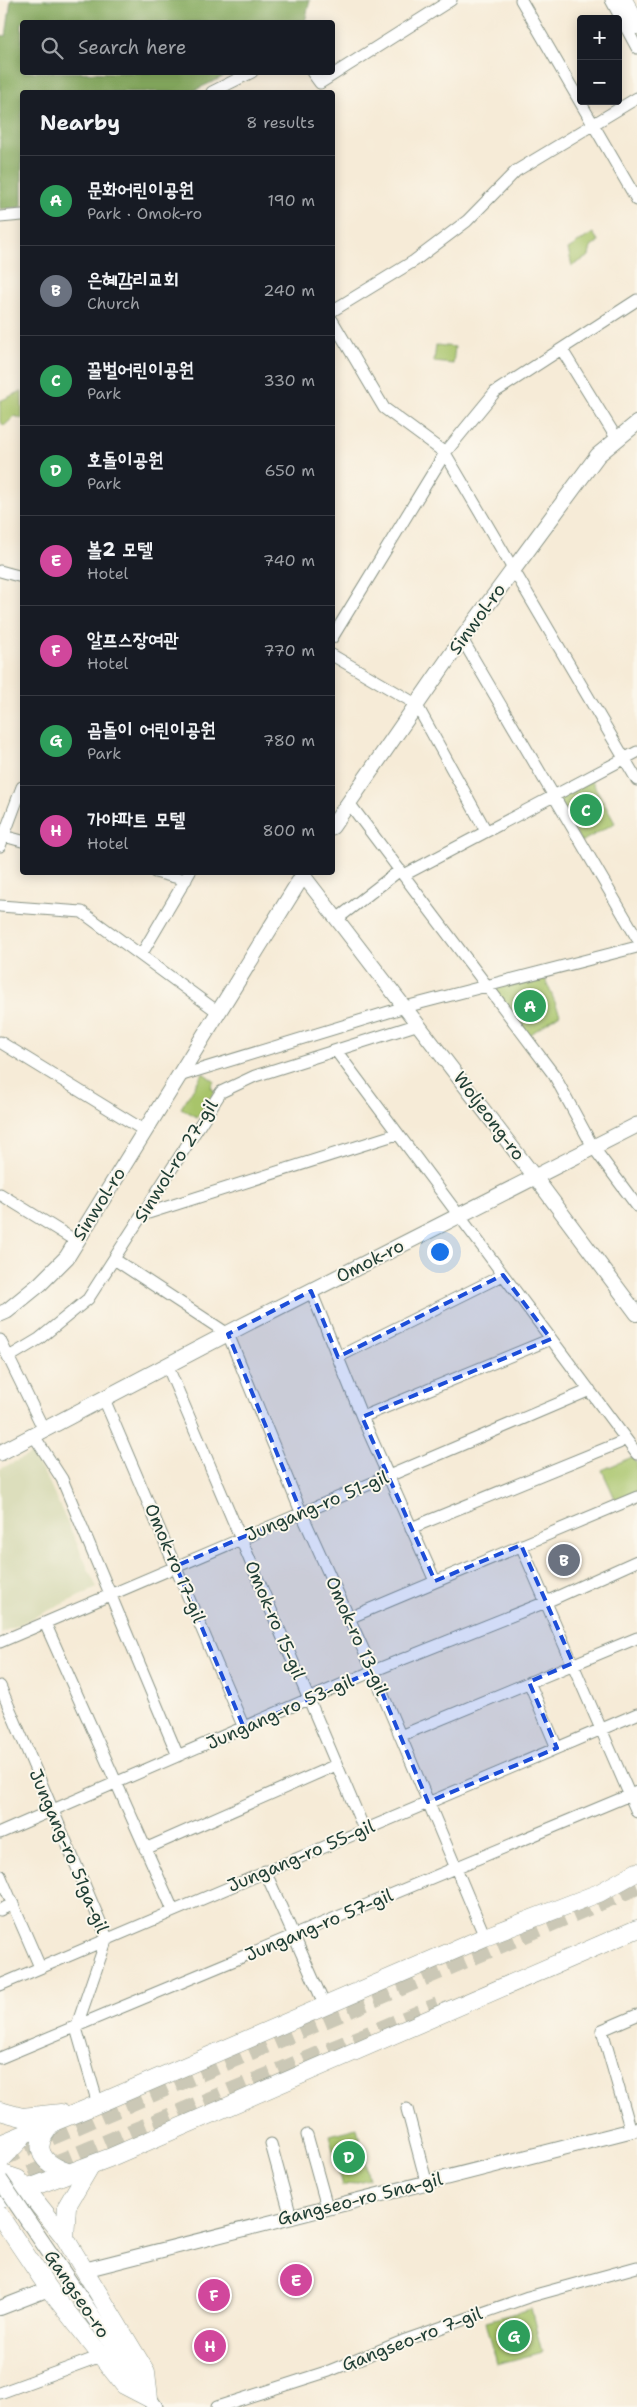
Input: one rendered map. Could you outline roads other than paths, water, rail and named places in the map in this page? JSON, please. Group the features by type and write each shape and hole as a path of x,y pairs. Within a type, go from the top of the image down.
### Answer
{"main road":[{"name":"Sinwol-ro","path":"335,824 462,639 598,455 637,423"},
{"name":"Sinwol-ro","path":"0,1314 7,1311 40,1284 67,1257 302,875"},
{"name":"Omok-ro","path":"0,1453 167,1365 637,1125"},
{"path":"599,1893 637,1872"},
{"path":"0,2144 92,2107 485,1938 637,1880"},
{"path":"0,2199 92,2165 637,1929"},
{"path":"0,2111 22,2117 92,2107"},
{"path":"53,2123 42,2134 40,2141 41,2151 48,2164 70,2173"},
{"path":"0,2161 29,2132"},
{"path":"65,2238 67,2206 92,2165"},
{"path":"0,2173 18,2179 65,2238 146,2372 152,2402"},
{"name":"Gangseo-ro","path":"0,2180 152,2402"},
{"path":"44,2212 25,2208 17,2211 4,2223 48,2289 124,2385 152,2402"}],"street":[{"path":"335,73 438,4 451,0"},
{"path":"521,0 637,200"},
{"path":"611,0 628,14 637,48"},
{"path":"216,90 246,75"},
{"path":"314,75 320,83 332,75"},
{"path":"335,309 414,260 467,221 516,171 637,98"},
{"path":"0,217 20,215"},
{"path":"335,633 445,454 495,392 637,300"},
{"path":"335,325 384,408 445,454 514,568 637,780"},
{"path":"562,350 617,439"},
{"path":"0,572 20,577"},
{"path":"462,639 637,938"},
{"path":"335,657 416,704 486,831"},
{"path":"337,919 402,873 637,752"},
{"path":"20,792 2,841 20,841"},
{"path":"349,803 554,1075 593,1147 637,1206"},
{"name":"Woljeong-ro","path":"304,875 535,1176 637,1314"},
{"path":"141,955 188,876"},
{"path":"0,906 82,912 218,1012"},
{"path":"179,1076 405,1007 637,947"},
{"name":"Sinwol-ro 27-gil","path":"9,1357 46,1334 88,1299 220,1092 255,1076 337,1052 419,1024"},
{"path":"0,1042 145,1131"},
{"path":"337,1052 637,1454"},
{"path":"142,1215 398,1134"},
{"path":"0,1194 76,1241"},
{"path":"114,1259 228,1334"},
{"path":"338,1357 503,1275"},
{"path":"311,1291 362,1417 435,1581"},
{"name":"Omok-ro 13-gil","path":"228,1334 301,1512 373,1671 485,1938"},
{"path":"362,1417 552,1339"},
{"path":"0,1340 9,1357 39,1433 62,1479 112,1594 178,1756"},
{"name":"Omok-ro 15-gil","path":"167,1365 364,1830"},
{"name":"Jungang-ro 51-gil","path":"0,1642 46,1624 240,1538 590,1390"},
{"name":"Omok-ro 17-gil","path":"104,1399 244,1728"},
{"path":"411,1528 619,1443"},
{"path":"349,1618 637,1497"},
{"path":"521,1546 602,1729 633,1793 637,1812"},
{"name":"Jungang-ro 53-gil","path":"0,1833 309,1701 373,1671 546,1602 637,1562"},
{"path":"46,1624 173,1910"},
{"path":"400,1736 637,1638"},
{"path":"529,1682 557,1748"},
{"name":"Jungang-ro 51ga-gil","path":"0,1686 107,1938 76,2028"},
{"name":"Jungang-ro 55-gil","path":"0,1985 637,1714"},
{"path":"145,1849 336,1765"},
{"name":"Jungang-ro 57-gil","path":"0,2058 76,2028 633,1793"},
{"path":"265,1871 325,2006"},
{"path":"0,1875 40,1968"},
{"path":"0,1910 13,1904"},
{"path":"634,2130 602,2030 637,2015"},
{"path":"76,2028 92,2107"},
{"path":"407,2108 426,2182"},
{"name":"Gangseo-ro 5na-gil","path":"84,2270 634,2130"},
{"path":"307,2135 327,2207"},
{"path":"271,2144 291,2217"},
{"name":"Gangseo-ro 7-gil","path":"217,2407 329,2371 403,2341 528,2297 637,2267"},
{"path":"0,2308 48,2289"},
{"path":"0,2394 101,2356"}],"tunnel":[{"path":"1,2158 637,1886"},
{"path":"5,2185 438,2006"}],"place":[{"name":"꿀벌어린이공원","path":"586,810"},
{"name":"문화어린이공원","path":"530,1006"},
{"name":"은혜감리교회","path":"564,1560"},
{"name":"호돌이공원","path":"349,2157"},
{"name":"볼2 모텔","path":"296,2280"},
{"name":"알프스장여관","path":"214,2295"},
{"name":"곰돌이 어린이공원","path":"514,2336"},
{"name":"가야파트 모텔","path":"210,2346"}]}
